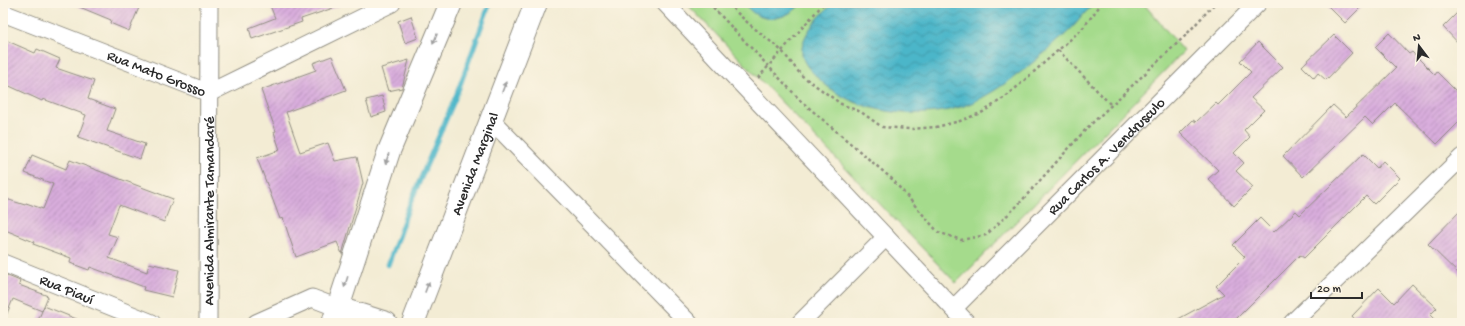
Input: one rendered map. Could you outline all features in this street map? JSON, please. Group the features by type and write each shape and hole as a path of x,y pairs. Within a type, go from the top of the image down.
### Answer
{"street":[{"name":"Avenida Almirante Tamandaré","path":"208,323 209,3"},
{"name":"Rua Mato Grosso","path":"3,14 209,93 392,3"},
{"path":"335,316 389,151 451,3"},
{"name":"Avenida Marginal","path":"413,323 536,3"},
{"path":"665,3 967,323"},
{"name":"Rua Carlos A. Vendrusculo","path":"954,308 1258,3"},
{"path":"491,120 689,323"},
{"path":"1292,323 1462,157"},
{"path":"800,323 886,237"},
{"name":"Rua Piauí","path":"3,263 152,323"},
{"path":"256,323 312,298 335,316 386,323"}],"path":[{"path":"709,3 801,101 892,179 938,232 962,240 986,235 1016,207 1088,128 1185,36 1214,3"},
{"path":"731,3 732,8 782,51 801,75 841,104 861,112 882,127 910,129 936,127 983,112 1008,95 1082,29 1102,3"},
{"path":"747,90 824,3"},
{"path":"1058,50 1112,106"}],"green space":[{"path":"686,3 1143,3 1184,51 956,283"}],"water":[{"path":"744,3 802,3 796,9 781,17 765,18 750,10"},
{"path":"833,3 1092,3 1090,8 1074,26 1049,49 1021,72 991,92 964,106 946,111 906,113 886,111 847,99 830,89 807,66 802,54 804,39 812,26"}],"building":[{"path":"70,3 141,3 129,31 110,23 111,20"},
{"path":"269,3 341,3 342,5 301,19 302,22 252,39 249,28 275,18"},
{"path":"1325,3 1365,3 1345,23"},
{"path":"1462,8 1462,47 1443,27"},
{"path":"411,16 418,38 405,43 398,21"},
{"path":"1389,33 1409,54 1412,52 1435,75 1437,72 1462,97 1462,119 1437,144 1395,103 1373,125 1365,117 1303,177 1283,156 1333,105 1346,117 1396,68 1375,47"},
{"path":"1334,35 1352,53 1326,80 1318,73 1314,78 1302,66"},
{"path":"3,39 35,53 37,49 60,59 56,68 94,81 88,99 115,109 107,131 145,144 140,159 78,137 86,115 43,99 42,101 3,83"},
{"path":"1258,42 1283,67 1251,98 1264,110 1244,130 1250,137 1234,153 1244,163 1236,171 1253,187 1234,206 1208,179 1218,170 1180,133 1193,120 1196,122 1216,103 1218,105 1251,72 1240,61"},
{"path":"332,56 346,90 286,112 300,152 328,143 335,161 357,157 363,183 342,254 337,242 296,257 283,218 280,219 257,158 280,150 274,132 276,131 261,90 316,70 313,63"},
{"path":"409,60 402,88 388,91 381,68"},
{"path":"382,96 386,112 371,117 366,100"},
{"path":"1363,154 1377,168 1383,161 1400,178 1374,204 1366,196 1304,258 1300,255 1232,323 1171,323 1224,294 1216,286 1245,257 1233,245 1260,218 1274,232 1296,211 1300,215"},
{"path":"32,155 66,169 70,160 173,199 164,222 119,205 108,234 118,237 109,258 147,272 149,263 179,270 172,297 143,290 144,287 90,267 89,270 70,263 71,258 33,244 34,242 3,229 3,198 25,205 26,203 43,209 53,184 25,173"},
{"path":"1462,209 1462,277 1428,244"},
{"path":"3,274 20,281 19,285 48,296 42,311 13,299 3,323"},
{"path":"1412,284 1437,308 1430,315 1438,323 1358,323 1352,316 1379,288 1394,303"},
{"path":"44,306 84,322 84,323 37,323"}],"waterway":[{"path":"388,265 409,206 456,96 490,3"}]}
